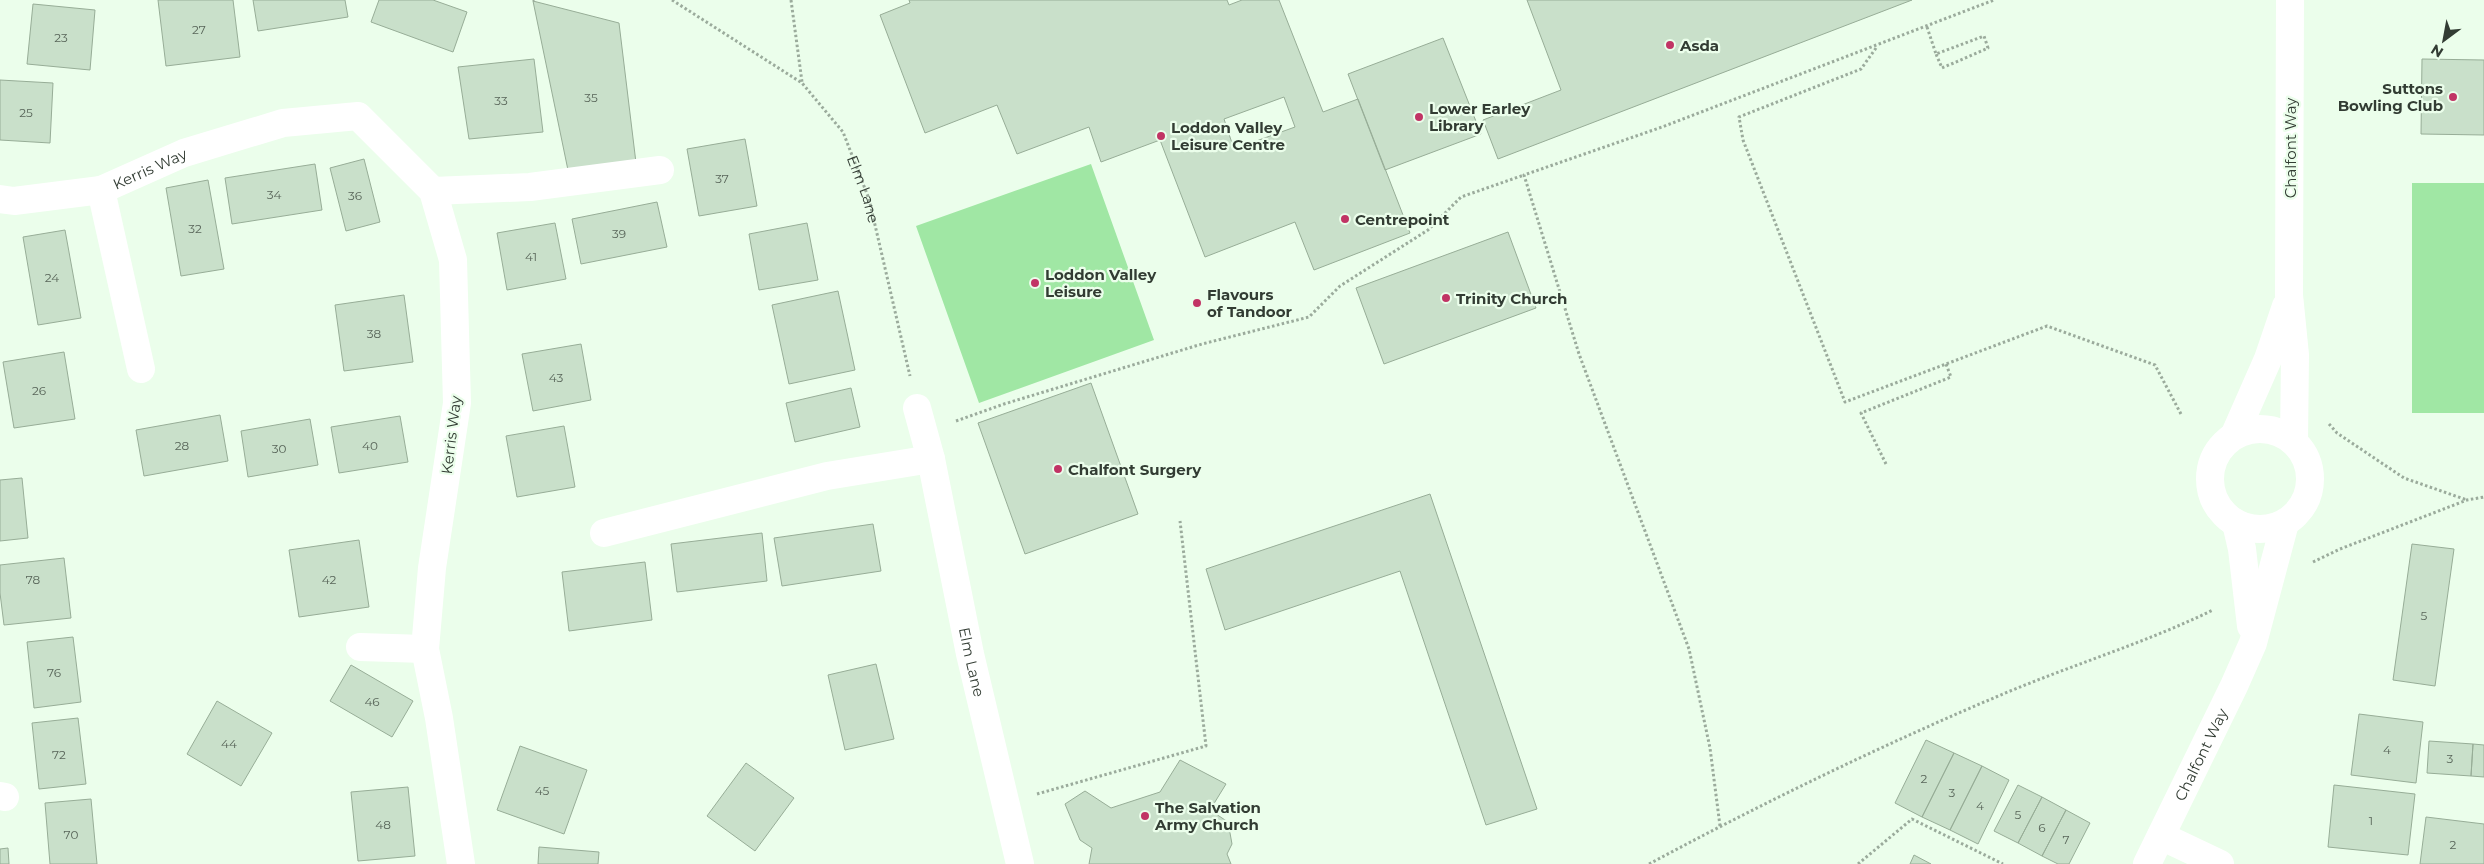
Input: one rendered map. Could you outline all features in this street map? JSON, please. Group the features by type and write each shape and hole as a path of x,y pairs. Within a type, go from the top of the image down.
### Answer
{"street":[{"name":"Chalfont Way","path":"2290,0 2289,296 2295,356 2294,441"},
{"name":"Kerris Way","path":"0,199 14,201 101,190 184,153 283,123 358,116 433,192 453,260 457,403 432,568 426,649 439,718 461,864"},
{"path":"433,192 530,187 660,170"},
{"name":"Kerris Way","path":"101,190 141,369"},
{"name":"Chalfont Way","path":"2236,434 2268,359 2289,296"},
{"name":"Elm Lane","path":"921,419 931,459 970,654 1020,864"},
{"path":"2266,428 2281,432 2294,441 2304,453 2310,468 2311,485 2307,500 2298,514 2285,523 2269,529 2252,528 2236,523 2226,516 2218,505 2212,494 2210,477 2213,461 2221,447 2236,434 2250,429 2266,428"},
{"path":"604,533 827,476 931,459"},
{"path":"2236,523 2242,549 2253,643"},
{"name":"Chalfont Way","path":"2147,864 2253,643 2285,523"},
{"path":"360,647 426,649"},
{"path":"2161,836 2220,864"}],"path":[{"name":"Elm Lane","path":"672,0 802,83 843,132 869,199 921,419"},
{"path":"791,0 802,83"},
{"path":"921,419 1309,317 1340,286 1428,230 1460,197 1662,127 1994,0"},
{"path":"1927,27 1936,54 1942,68 1988,48 1984,36 1936,54"},
{"path":"1877,46 1861,69 1739,117 1743,140 1845,402 2047,326 2155,365 2182,416"},
{"path":"1524,175 1578,354 1689,649 1710,748 1720,826"},
{"path":"1886,464 1861,414 1951,377 1946,364"},
{"path":"2327,421 2337,433 2404,478 2467,500"},
{"path":"2313,562 2340,549 2467,500 2484,497"},
{"path":"1006,804 1206,746 1180,521"},
{"path":"1649,864 1826,773 1989,700 2181,626 2215,609"},
{"path":"1858,864 1912,819 2003,864"}],"green space":[{"name":"Loddon Valley Leisure","path":"1091,164 1154,340 979,403 916,226"},
{"path":"2412,183 2484,183 2484,413 2412,413"}],"building":[{"path":"158,0 233,0 240,57 166,66"},
{"path":"253,0 345,0 348,17 258,31"},
{"path":"379,0 433,0 467,12 453,52 371,22"},
{"name":"Loddon Valley Leisure Centre","path":"909,0 1227,0 1229,5 1242,0 1279,0 1323,112 1358,99 1410,233 1314,270 1295,222 1205,257 1160,140 1101,162 1089,127 1017,154 997,105 925,133 880,15 910,3","holes":["1284,97 1295,127 1234,149 1224,119"]},
{"name":"Asda","path":"1527,0 1912,0 1498,159 1483,120 1561,90"},
{"path":"533,1 619,23 637,171 569,175"},
{"path":"33,4 95,10 90,70 27,64"},
{"name":"Lower Earley Library","path":"1443,38 1481,134 1385,170 1348,74"},
{"path":"534,59 543,132 469,139 458,67"},
{"name":"Suttons Bowling Club","path":"2422,59 2484,60 2484,135 2421,134"},
{"path":"0,80 53,83 50,143 0,140"},
{"path":"745,139 757,206 699,216 687,149"},
{"path":"364,159 380,222 346,231 330,168"},
{"path":"315,164 322,210 232,224 225,178"},
{"path":"208,180 224,269 181,276 166,188"},
{"path":"657,202 667,247 581,264 572,219"},
{"path":"555,223 566,279 507,290 497,233"},
{"path":"807,223 818,280 759,290 749,234"},
{"path":"65,230 81,318 38,325 23,237"},
{"name":"Trinity Church","path":"1508,232 1536,308 1384,364 1356,288"},
{"path":"838,291 855,370 789,384 772,305"},
{"path":"404,295 413,362 344,371 335,305"},
{"path":"581,344 591,400 533,411 522,354"},
{"path":"64,352 75,419 14,428 3,362"},
{"name":"Chalfont Surgery","path":"1091,383 1138,514 1025,554 978,423"},
{"path":"851,388 860,427 795,442 786,403"},
{"path":"220,415 228,461 144,476 136,430"},
{"path":"400,416 408,462 339,473 331,427"},
{"path":"310,419 318,465 248,477 241,431"},
{"path":"564,426 575,487 517,497 506,436"},
{"path":"22,478 28,538 0,541 0,480"},
{"path":"1430,494 1537,809 1486,825 1400,571 1225,630 1206,569"},
{"path":"873,524 881,571 782,586 774,538"},
{"path":"762,533 767,581 677,592 671,544"},
{"path":"359,540 369,607 299,617 289,550"},
{"path":"2412,544 2454,549 2435,686 2393,680"},
{"path":"64,558 71,618 4,625 0,593 0,565"},
{"path":"645,562 652,620 569,631 562,572"},
{"path":"73,637 81,702 34,708 27,642"},
{"path":"876,664 894,739 845,750 828,675"},
{"path":"351,665 413,701 392,737 330,701"},
{"path":"217,701 272,733 241,786 187,754"},
{"path":"2359,714 2423,722 2416,783 2351,775"},
{"path":"78,718 86,784 39,789 32,723"},
{"path":"1926,740 1954,753 1922,817 1895,803"},
{"path":"2429,741 2473,744 2471,776 2427,773"},
{"path":"2473,744 2484,745 2484,777 2471,776"},
{"path":"520,746 587,770 564,834 497,810"},
{"path":"1954,753 1982,766 1950,830 1922,817"},
{"name":"The Salvation Army Church","path":"1180,760 1226,784 1210,810 1228,822 1232,844 1227,854 1231,864 1089,864 1092,848 1080,840 1065,804 1085,791 1111,808 1160,792"},
{"path":"746,763 794,798 755,851 707,816"},
{"path":"1982,766 2009,780 1978,844 1950,830"},
{"path":"2018,785 2042,797 2018,843 1994,831"},
{"path":"2334,785 2415,794 2408,855 2328,847"},
{"path":"408,787 415,856 358,861 351,792"},
{"path":"2042,797 2066,810 2042,856 2018,843"},
{"path":"91,799 97,864 50,864 45,803"},
{"path":"2066,810 2090,823 2069,864 2058,864 2042,856"},
{"path":"2426,817 2484,824 2484,864 2420,864"},
{"path":"539,847 599,852 598,864 538,864"},
{"path":"8,848 9,864 0,864 0,849"},
{"path":"1914,855 1931,864 1910,864"}],"place":[{"name":"Asda","path":"1670,45"},
{"name":"Suttons Bowling Club","path":"2453,97"},
{"name":"Lower Earley Library","path":"1419,117"},
{"name":"Loddon Valley Leisure Centre","path":"1161,136"},
{"name":"Centrepoint","path":"1345,219"},
{"name":"Loddon Valley Leisure","path":"1035,283"},
{"name":"Trinity Church","path":"1446,298"},
{"name":"Flavours of Tandoor","path":"1197,303"},
{"name":"Chalfont Surgery","path":"1058,469"},
{"name":"The Salvation Army Church","path":"1145,816"}]}
